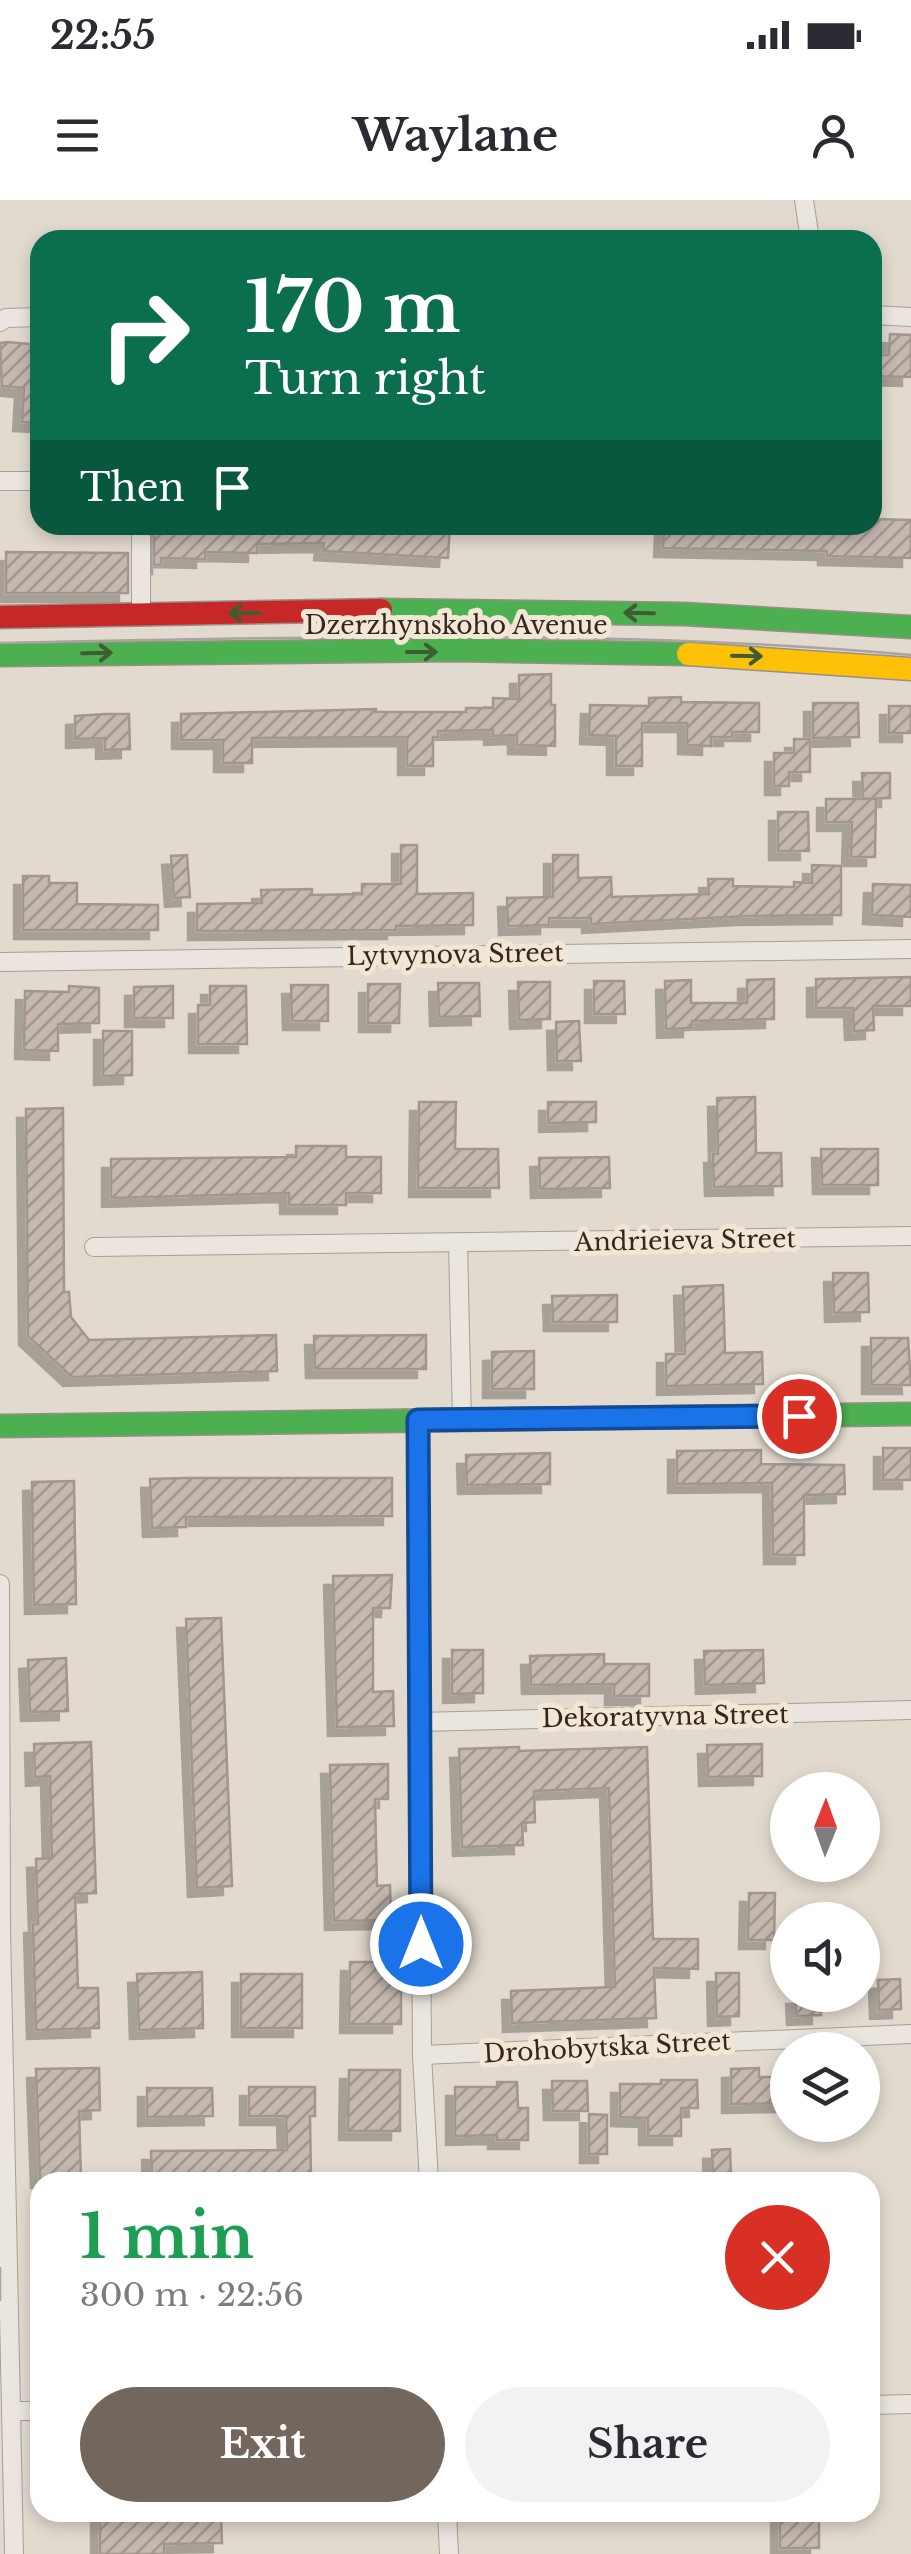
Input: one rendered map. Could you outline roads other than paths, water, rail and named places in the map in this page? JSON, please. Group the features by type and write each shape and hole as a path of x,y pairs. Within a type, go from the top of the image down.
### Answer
{"street":[{"path":"804,200 808,230"},
{"path":"882,316 911,317"},
{"path":"0,322 6,318 30,317"},
{"path":"0,481 30,482"},
{"path":"141,535 141,614"},
{"name":"Dzerzhynskoho Avenue","path":"0,617 477,612 772,615 911,627"},
{"name":"Dzerzhynskoho Avenue","path":"0,655 461,652 751,656 911,669"},
{"name":"Lytvynova Street","path":"0,962 911,949"},
{"name":"Andrieieva Street","path":"94,1247 911,1236"},
{"path":"458,1243 462,1420"},
{"path":"0,1426 911,1414"},
{"path":"418,1420 422,2056 428,2172"},
{"path":"0,1584 4,2339 11,2411 14,2554"},
{"name":"Dekoratyvna Street","path":"419,1722 911,1710"},
{"name":"Drohobytska Street","path":"422,2056 911,2034"},
{"path":"880,2404 911,2404"},
{"path":"11,2411 30,2411"},
{"path":"447,2522 449,2554"}],"tram line":[{"path":"0,643 570,638 798,646 911,655"},
{"path":"0,2268 0,2300"}]}
